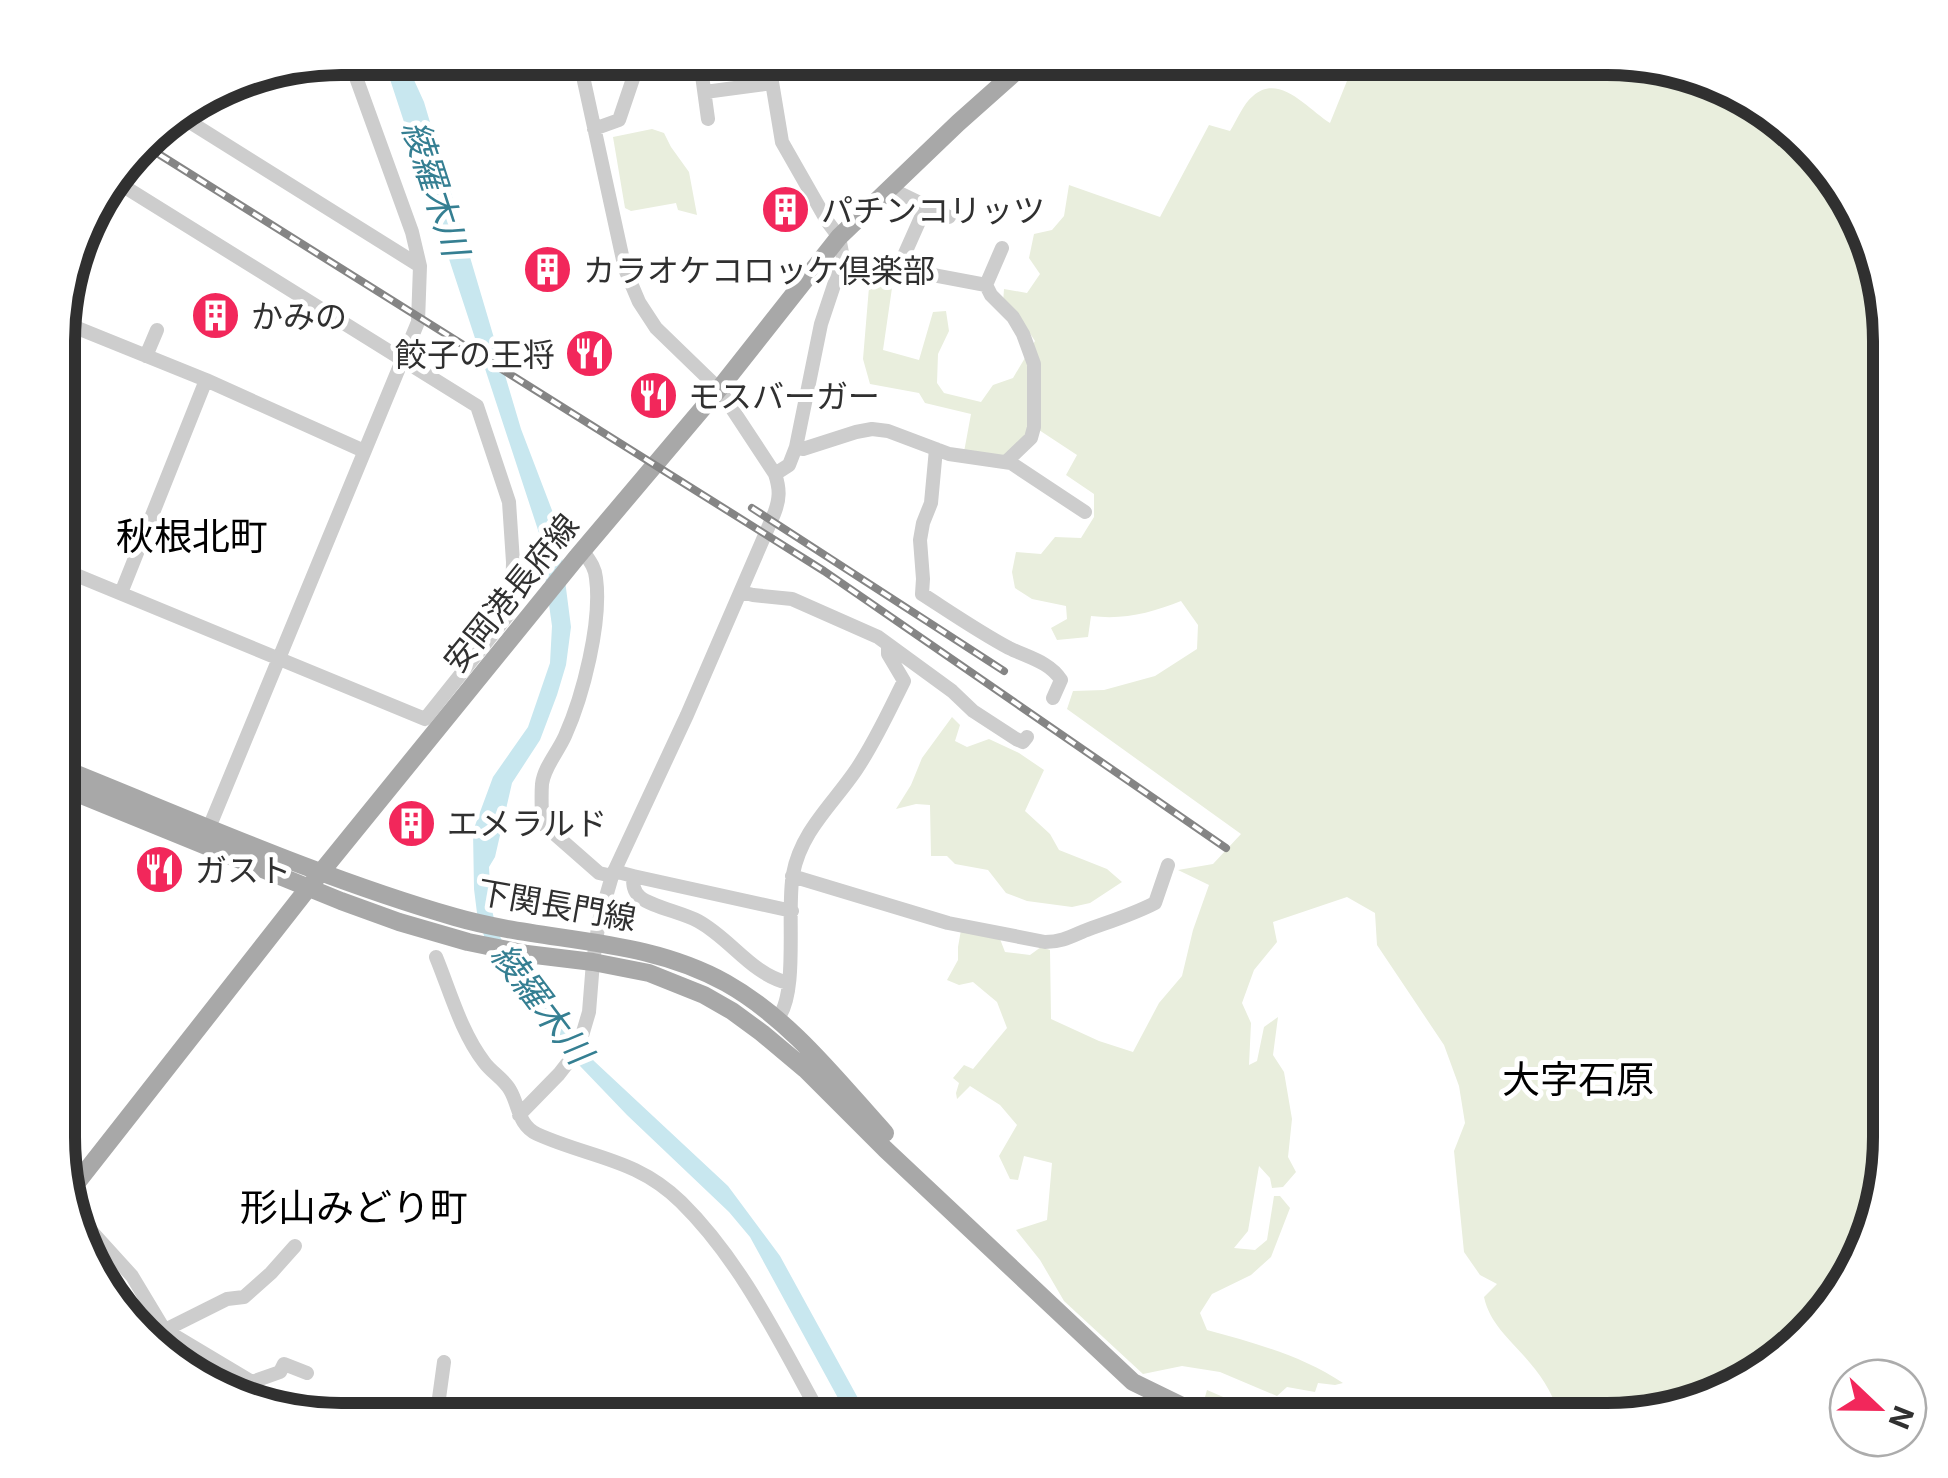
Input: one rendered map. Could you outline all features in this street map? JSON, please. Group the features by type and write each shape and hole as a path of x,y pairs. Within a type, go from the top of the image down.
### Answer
{"main road":[{"name":"安岡港長府線","path":"79,1180 309,887 840,236 1012,76"},
{"name":"下関長門線","path":"76,774 309,887 399,922 526,954 649,973 732,1011 806,1069 1110,1362 1133,1382 1175,1403"},
{"name":"下関長門線","path":"76,793 461,919 656,954 703,971 778,1018 966,1222"}],"street":[{"path":"205,836 418,322 420,266 412,232 355,75"},
{"path":"518,1115 559,1074 587,1024 592,962 613,874 741,592 779,502 780,488 775,474 719,389 656,328 640,302 625,269 583,75"},
{"path":"594,129 619,120 634,75"},
{"path":"702,75 708,118"},
{"path":"771,75 782,142 827,221 840,236 843,258 822,324 796,447 789,466 775,474"},
{"path":"705,92 772,83"},
{"path":"190,122 420,266"},
{"path":"75,574 425,719 512,610 508,502 476,406 127,184"},
{"path":"889,188 950,217"},
{"path":"898,269 926,206"},
{"path":"1002,248 986,285 1013,317 1034,364 1031,438 1007,461"},
{"path":"843,258 986,285"},
{"path":"76,325 364,451"},
{"path":"146,356 157,330"},
{"path":"121,593 206,380"},
{"path":"796,447 803,449 843,435 888,431 949,454 1007,461 1086,512"},
{"path":"936,449 931,503 920,540 922,594 1056,673 1061,680 1053,698"},
{"path":"580,554 592,564 596,578 591,646 572,718 542,783 542,823 599,873 634,876 792,912"},
{"path":"741,592 792,599 878,637 973,711 1016,739 1023,742 1027,737"},
{"path":"778,1018 784,1011 788,983 792,876 812,827 856,770 904,682 888,654 888,645"},
{"path":"792,876 948,923 1060,942 1155,903 1168,865"},
{"path":"634,876 637,896 702,924 760,972 788,983"},
{"path":"436,957 466,1031 484,1062 510,1088 518,1115 533,1132 629,1165 654,1179 682,1203 742,1278 813,1402"},
{"path":"93,1233 132,1276 173,1343"},
{"path":"165,1330 227,1299 244,1297 295,1246"},
{"path":"165,1330 252,1382 280,1372 284,1364 308,1373"},
{"path":"438,1402 444,1362"}],"green space":[{"path":"1349,76 1625,76 1659,80 1709,95 1769,130 1818,179 1853,239 1864,272 1873,341 1872,1155 1868,1189 1853,1239 1807,1313 1769,1348 1740,1367 1676,1394 1625,1402 1555,1403 1540,1376 1491,1316 1484,1297 1497,1284 1480,1275 1464,1252 1454,1151 1465,1123 1459,1086 1444,1045 1377,945 1375,913 1347,897 1273,922 1277,942 1254,970 1242,1003 1251,1023 1249,1065 1257,1061 1264,1027 1278,1017 1273,1055 1284,1072 1292,1119 1288,1157 1296,1172 1283,1187 1272,1188 1270,1178 1259,1166 1248,1231 1234,1248 1255,1250 1267,1240 1274,1196 1280,1196 1290,1208 1271,1257 1251,1275 1212,1294 1200,1313 1207,1330 1294,1357 1343,1383 1318,1383 1315,1392 1287,1387 1277,1396 1220,1372 1182,1366 1143,1374 1064,1301 1040,1260 1016,1230 1047,1220 1052,1163 1024,1156 1018,1180 1010,1179 999,1156 1017,1125 1000,1105 970,1086 957,1099 959,1083 953,1078 964,1065 973,1069 1007,1028 997,1002 973,982 959,985 947,980 958,960 961,930 1000,939 1005,952 1030,955 1041,947 1050,950 1051,1019 1133,1052 1159,1003 1182,976 1209,885 1178,870 1213,864 1241,834 1067,709 1073,691 1104,690 1155,676 1197,649 1198,625 1181,601 1137,614 1091,616 1088,637 1057,640 1051,628 1067,619 1066,606 1032,599 1015,588 1012,572 1016,552 1041,554 1055,537 1081,538 1094,517 1094,494 1066,475 1077,455 1039,430 1004,457 964,452 971,414 925,403 919,393 870,384 863,359 870,275 893,281 883,350 919,360 933,312 946,311 949,331 938,354 937,383 944,393 981,402 993,385 1013,378 1035,341 1003,303 1004,289 1027,293 1040,274 1029,258 1034,234 1052,230 1064,216 1069,185 1160,217 1209,125 1230,131 1253,96 1273,88 1303,102 1330,123"},
{"path":"652,129 664,133 689,172 697,215 678,210 676,203 631,211 625,208 613,137"},
{"path":"952,717 960,725 955,741 967,747 989,739 1044,770 1025,811 1050,834 1059,850 1107,869 1122,882 1090,903 1072,907 1027,901 1006,893 988,870 955,864 947,856 931,856 930,805 896,809 922,758"},
{"path":"1207,1390 1236,1403 1203,1403"}],"water":[{"name":"綾羅木川","path":"389,75 412,75 424,102 521,429 558,526 571,627 557,695 540,740 512,783 495,857 489,867 497,931 517,968 594,1061 728,1186 780,1256 860,1402 840,1402 750,1237 557,1042 521,996 485,939 474,889 473,831 493,777 528,727 550,663 552,626 539,533"}],"railway":[{"path":"155,151 824,571 1226,848"},
{"path":"752,508 1004,671"}],"place":[{"name":"パチンコリッツ","path":"786,210"},
{"name":"カラオケコロッケ倶楽部","path":"548,270"},
{"name":"かみの","path":"216,316"},
{"name":"餃子の王将","path":"590,354"},
{"name":"モスバーガー","path":"653,396"},
{"name":"エメラルド","path":"412,823"},
{"name":"ガスト","path":"160,870"}],"district":[{"name":"秋根北町","path":"192,536"},
{"name":"大字石原","path":"1578,1079"},
{"name":"形山みどり町","path":"354,1207"}]}
